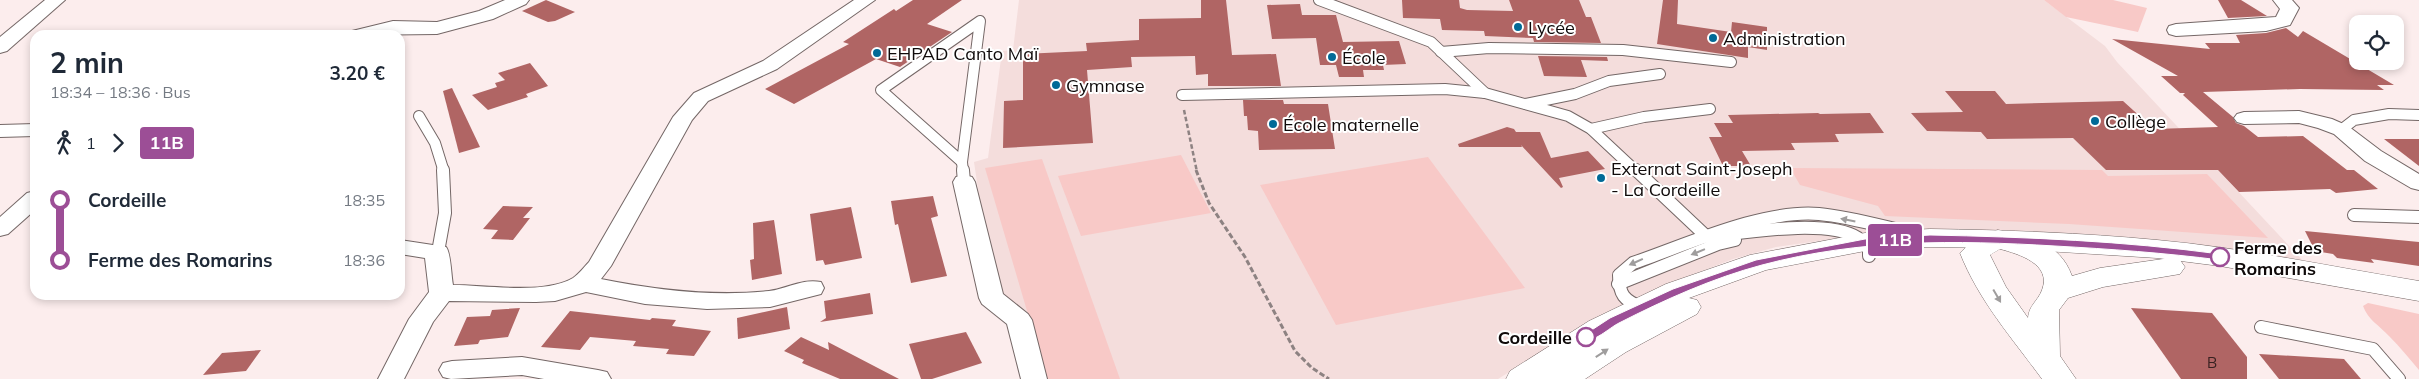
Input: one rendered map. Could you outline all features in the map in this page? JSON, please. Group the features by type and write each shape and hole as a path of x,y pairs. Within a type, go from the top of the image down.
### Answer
{"main road":[{"path":"1522,379 1600,328 1677,291 1760,262 1867,249 1936,245 2157,249 2228,258 2419,291"},
{"path":"1986,246 2046,256 2170,267 2268,279 2419,304"},
{"path":"1986,246 1980,266 2004,309 2052,368"},
{"path":"1561,379 1614,344 1661,319 1699,302 1777,275 1867,249"},
{"path":"2046,256 2058,278 2058,291 2044,310 2052,368"},
{"path":"2058,291 2100,278 2170,267"}],"street":[{"path":"0,47 56,0"},
{"path":"380,30 393,27 437,28 486,15 520,0"},
{"path":"442,293 532,294 561,292 583,283 599,266 683,117 700,97 770,65 866,0"},
{"path":"2176,30 2266,25 2283,21 2290,8 2282,0"},
{"path":"2244,118 2299,117 2325,123 2341,130 2373,156 2419,183"},
{"path":"0,131 30,130"},
{"path":"963,172 991,298 1018,320 1034,379"},
{"path":"0,229 30,202"},
{"path":"391,379 422,319 442,293 440,277 435,264 438,252 405,248"},
{"path":"583,283 645,296 707,301 770,299 812,288"},
{"path":"452,370 522,366 598,379"}],"lane":[{"path":"1319,0 1406,31 1431,42 1485,93"},
{"path":"980,21 977,49 963,172 882,90 980,21"},
{"path":"1441,52 1489,48 1623,50 1731,62"},
{"path":"1522,104 1575,94 1609,81 1660,74"},
{"path":"1182,95 1445,89 1485,93 1568,116 1591,129 1707,237 1822,228 1845,232 1867,249"},
{"path":"1591,129 1644,117 1710,109"},
{"path":"2341,130 2354,120 2389,114 2419,115"},
{"path":"419,116 437,146 445,190 438,252"},
{"path":"1699,302 1656,308 1640,308 1622,295 1618,284 1619,275 1633,263 1742,225 1789,215 1819,214 1936,245"},
{"path":"2354,215 2419,217"},
{"path":"1618,284 1718,244 1779,231"},
{"path":"2262,326 2373,349 2398,379"}],"path":[{"path":"1182,95 1191,152 1209,203 1245,257 1295,351 1312,368 1329,379"}],"shaded area":[{"name":"Externat Saint-Joseph - La Cordeille","path":"1019,0 2044,0 2105,46 2117,62 2306,264 1867,234 1776,247 1733,259 1692,275 1575,331 1498,379 1047,379 1030,320 1003,294 983,223 974,162 988,158 1002,51 1013,50"},
{"path":"2044,0 2113,0 2147,8 2138,32 2066,17"},
{"path":"1181,155 1211,213 1081,236 1058,176"},
{"path":"1428,157 1525,288 1336,325 1260,185"},
{"path":"1042,159 1120,379 1047,379 985,168"},
{"path":"1790,168 2102,170 2108,176 2207,174 2268,238 2069,224 1885,216 1878,206 1800,185"},
{"path":"2368,303 2419,314 2419,370 2397,344 2368,315 2363,306"}],"building":[{"path":"546,0 575,12 548,22 522,11"},
{"name":"EHPAD Canto Maï","path":"913,0 962,0 927,24 952,32 900,67 876,59 794,104 765,89 849,44 843,42 894,9 896,11"},
{"path":"1201,0 1226,0 1232,55 1276,54 1281,86 1208,86 1208,74 1196,75 1195,56 1131,57 1132,67 1087,70 1093,143 1003,148 1004,101 1023,100 1023,54 1087,51 1086,43 1139,40 1139,19 1201,18"},
{"path":"1402,0 1459,0 1460,8 1467,10 1513,11 1509,0 1579,0 1586,17 1591,17 1601,43 1534,42 1533,38 1485,36 1484,31 1442,30 1440,19 1403,18"},
{"name":"Administration","path":"1663,0 1678,0 1677,24 1731,32 1732,22 1767,27 1767,50 1748,47 1748,58 1657,44"},
{"path":"2218,0 2241,0 2267,16 2228,18"},
{"path":"1300,4 1302,15 1336,15 1343,42 1399,41 1406,64 1383,65 1384,70 1363,70 1364,77 1339,77 1336,65 1320,65 1316,38 1272,39 1267,5"},
{"path":"2286,28 2298,37 2303,31 2349,58 2349,70 2369,70 2394,85 2377,85 2384,90 2300,89 2203,92 2233,117 2236,123 2244,126 2258,137 2303,136 2347,170 2354,170 2378,189 2336,193 2330,189 2239,192 2218,170 2106,170 2073,138 1987,139 1981,132 1927,131 1911,113 1963,112 1945,91 1995,91 2006,104 2123,101 2154,129 2218,127 2183,95 2185,93 2180,93 2161,76 2178,76 2112,39 2210,49 2205,43 2240,43 2236,35 2266,33"},
{"name":"Lycée","path":"1538,56 1607,57 1608,61 1581,60 1587,77 1544,76"},
{"path":"530,63 548,86 526,94 528,97 488,110 472,95 497,87 495,83 505,80 498,73"},
{"path":"452,88 480,147 459,153 443,91"},
{"name":"École maternelle","path":"1243,100 1283,100 1284,104 1328,104 1335,149 1259,150 1258,131 1248,130 1247,116 1244,116"},
{"path":"1870,113 1884,133 1835,134 1839,142 1791,143 1795,150 1742,151 1751,166 1723,166 1709,137 1722,137 1714,123 1733,123 1728,115"},
{"path":"1507,127 1514,129 1516,132 1540,132 1551,158 1588,151 1605,169 1559,178 1563,187 1561,188 1521,145 1522,147 1459,147 1458,144"},
{"path":"2384,139 2419,139 2419,166"},
{"path":"933,196 938,216 931,218 947,276 911,283 898,224 895,225 891,201"},
{"path":"503,206 533,207 523,218 530,218 513,240 491,239 498,230 483,229"},
{"path":"851,207 862,258 825,265 823,260 816,261 810,214"},
{"path":"774,220 782,274 752,280 750,260 754,259 753,223"},
{"path":"2305,231 2419,242 2419,266 2371,259 2374,263 2337,258 2333,254 2315,251"},
{"path":"870,293 873,314 820,322 826,318 824,301"},
{"path":"787,307 790,329 738,339 737,318"},
{"path":"520,308 508,337 480,340 478,344 454,346 467,317 490,316 492,310"},
{"path":"2131,308 2212,313 2247,357 2247,379 2181,379"},
{"path":"570,311 650,320 652,318 676,320 672,326 711,331 694,356 666,354 669,349 633,346 636,341 590,337 580,350 541,347"},
{"path":"966,332 982,363 932,379 921,379 909,344"},
{"path":"801,337 829,350 828,342 899,379 840,379 802,363 804,360 784,351"},
{"path":"261,350 246,371 203,375 222,353"},
{"path":"2259,354 2344,359 2361,379 2279,379"}],"bus line":[{"name":"11B","path":"1586,337 1600,328 1677,291 1760,262 1865,242 1930,238 1998,240 2157,249 2220,257"}],"place":[{"name":"Lycée","path":"1518,27"},
{"name":"Administration","path":"1713,38"},
{"name":"EHPAD Canto Maï","path":"877,53"},
{"name":"École","path":"1332,57"},
{"name":"Gymnase","path":"1056,85"},
{"name":"Collège","path":"2095,121"},
{"name":"École maternelle","path":"1273,124"},
{"name":"Externat Saint-Joseph - La Cordeille","path":"1601,178"},
{"name":"Ferme des Romarins","path":"2220,257"},
{"name":"Cordeille","path":"1586,337"}]}
